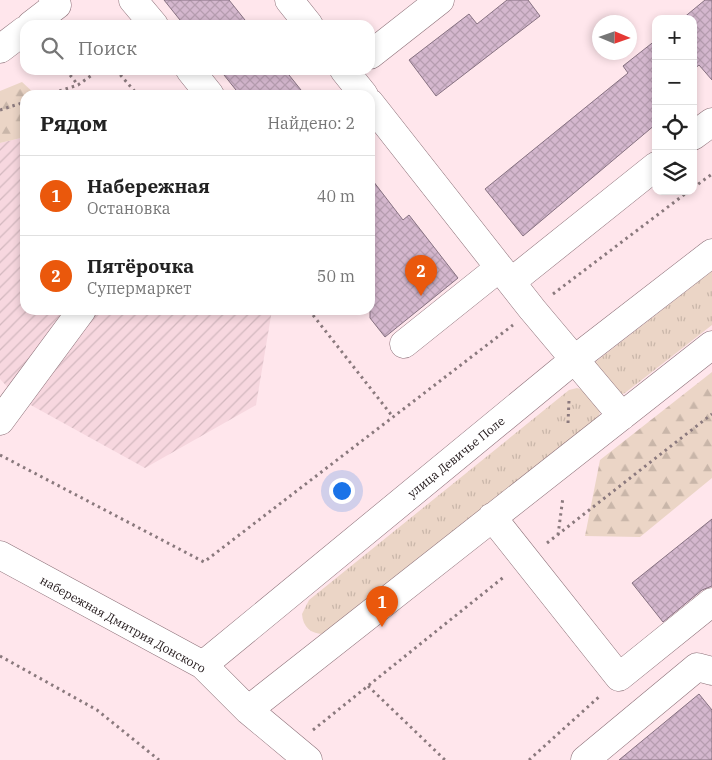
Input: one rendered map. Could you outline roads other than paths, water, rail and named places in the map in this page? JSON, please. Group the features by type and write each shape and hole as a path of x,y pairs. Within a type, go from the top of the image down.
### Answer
{"street":[{"path":"38,20 57,5 53,0"},
{"path":"133,0 150,20"},
{"path":"289,0 305,20"},
{"path":"375,51 440,0"},
{"path":"0,49 20,34"},
{"path":"194,75 206,90"},
{"path":"350,75 360,90"},
{"path":"375,109 532,310 565,367 622,416"},
{"path":"697,133 712,122"},
{"path":"404,344 505,275 652,169"},
{"name":"улица Девичье Поле","path":"202,665 565,367 712,253"},
{"path":"0,421 78,315"},
{"path":"248,710 492,516 568,460 712,345"},
{"path":"492,516 620,677 712,602"},
{"name":"набережная Дмитрия Донского","path":"0,555 202,665 248,710 299,753"},
{"path":"585,760 697,667 712,671"}],"place":[{"name":"Пятёрочка","path":"421,296"},
{"name":"Набережная","path":"382,627"}]}
